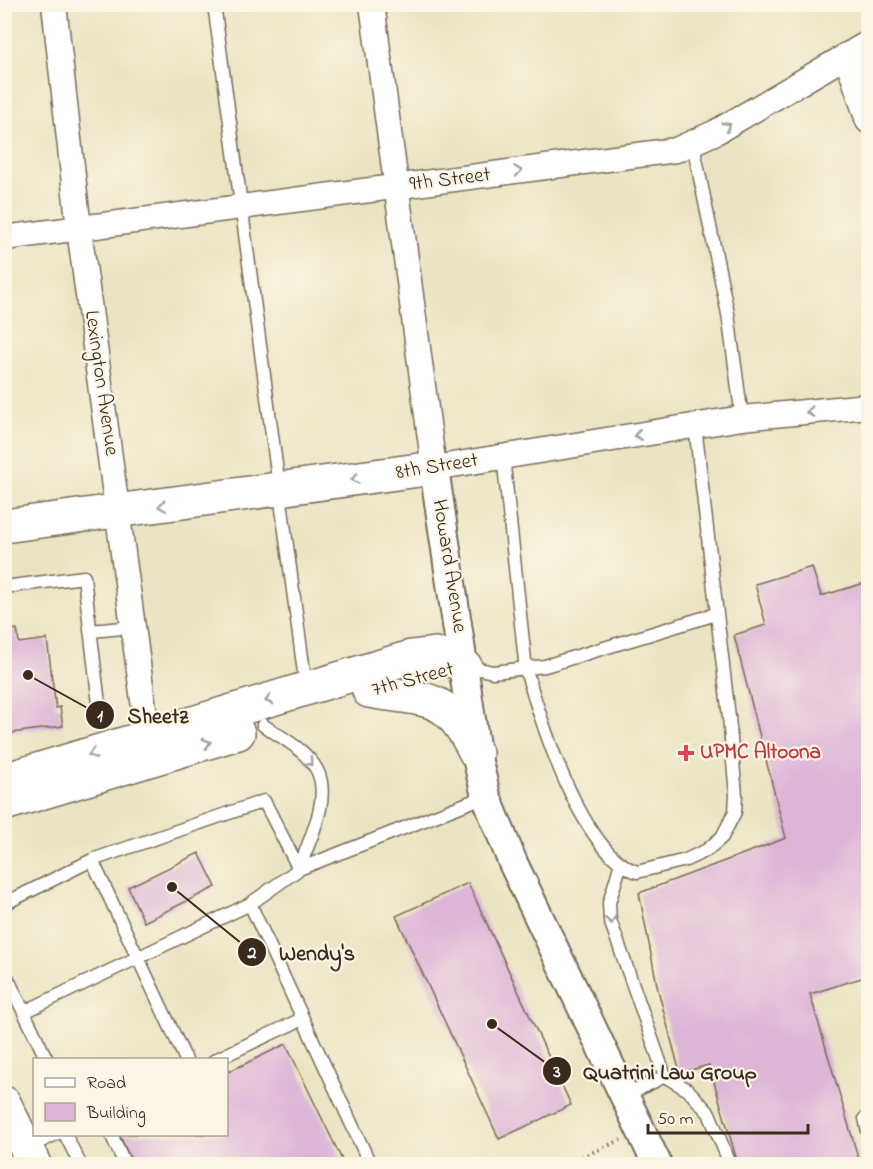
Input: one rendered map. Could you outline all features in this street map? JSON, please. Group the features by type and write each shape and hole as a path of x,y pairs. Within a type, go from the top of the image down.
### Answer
{"main road":[{"name":"8th Street","path":"4,525 119,512 434,468"},
{"name":"7th Street","path":"4,804 306,689 411,657 435,654 465,666"},
{"name":"7th Street","path":"4,780 263,725 369,691 465,666"},
{"path":"369,691 433,701 451,711 463,727 476,753"},
{"path":"4,1103 30,1156"}],"street":[{"name":"Lexington Avenue","path":"54,4 79,229 150,749"},
{"name":"Howard Avenue","path":"372,4 434,468 465,666 476,753 486,796 513,863 657,1164"},
{"name":"9th Street","path":"4,238 676,150 693,144 868,43"},
{"path":"846,55 868,121"},
{"name":"8th Street","path":"434,468 742,418 868,406"}],"lane":[{"path":"214,4 306,689"},
{"path":"693,144 728,314 742,418"},
{"path":"503,456 526,670 571,792 593,836 621,863 637,872 686,860 707,850 730,825 736,795 695,426"},
{"path":"4,586 84,577 100,713"},
{"path":"465,666 493,672 526,670 596,653 716,614"},
{"path":"90,631 134,627"},
{"path":"263,725 294,746 317,771 322,800 299,870"},
{"path":"24,1012 250,904 299,870 486,796"},
{"path":"4,904 92,860 264,801 299,870"},
{"path":"92,860 140,957 186,1058"},
{"path":"621,863 609,903 610,920 665,1076 688,1090 709,1113 730,1164"},
{"path":"250,904 370,1164"},
{"path":"4,971 47,1058"},
{"path":"217,1058 302,1019"},
{"path":"625,1096 665,1076"},
{"path":"865,1118 868,1132"},
{"path":"30,1156 54,1136"},
{"path":"66,1136 80,1164"},
{"path":"112,1136 125,1164"}],"path":[{"path":"572,1164 579,1158 625,1138"}],"building":[{"name":"UPMC Altoona","path":"812,567 821,596 868,582 868,976 810,994 860,1164 738,1164 709,1065 680,1073 658,990 639,893 786,838 734,635 766,625 755,584"},
{"path":"17,629 19,643 47,639 56,708 60,707 63,726 4,734 4,631"},
{"path":"199,853 216,887 144,922 128,887"},
{"path":"468,883 571,1105 499,1139 396,916"},
{"path":"286,1044 344,1164 133,1164 120,1136 228,1136 228,1072"}],"place":[{"name":"Sheetz","path":"28,675"},
{"name":"UPMC Altoona","path":"686,753"},
{"name":"Wendy's","path":"172,887"},
{"name":"Quatrini Law Group","path":"492,1024"}]}
